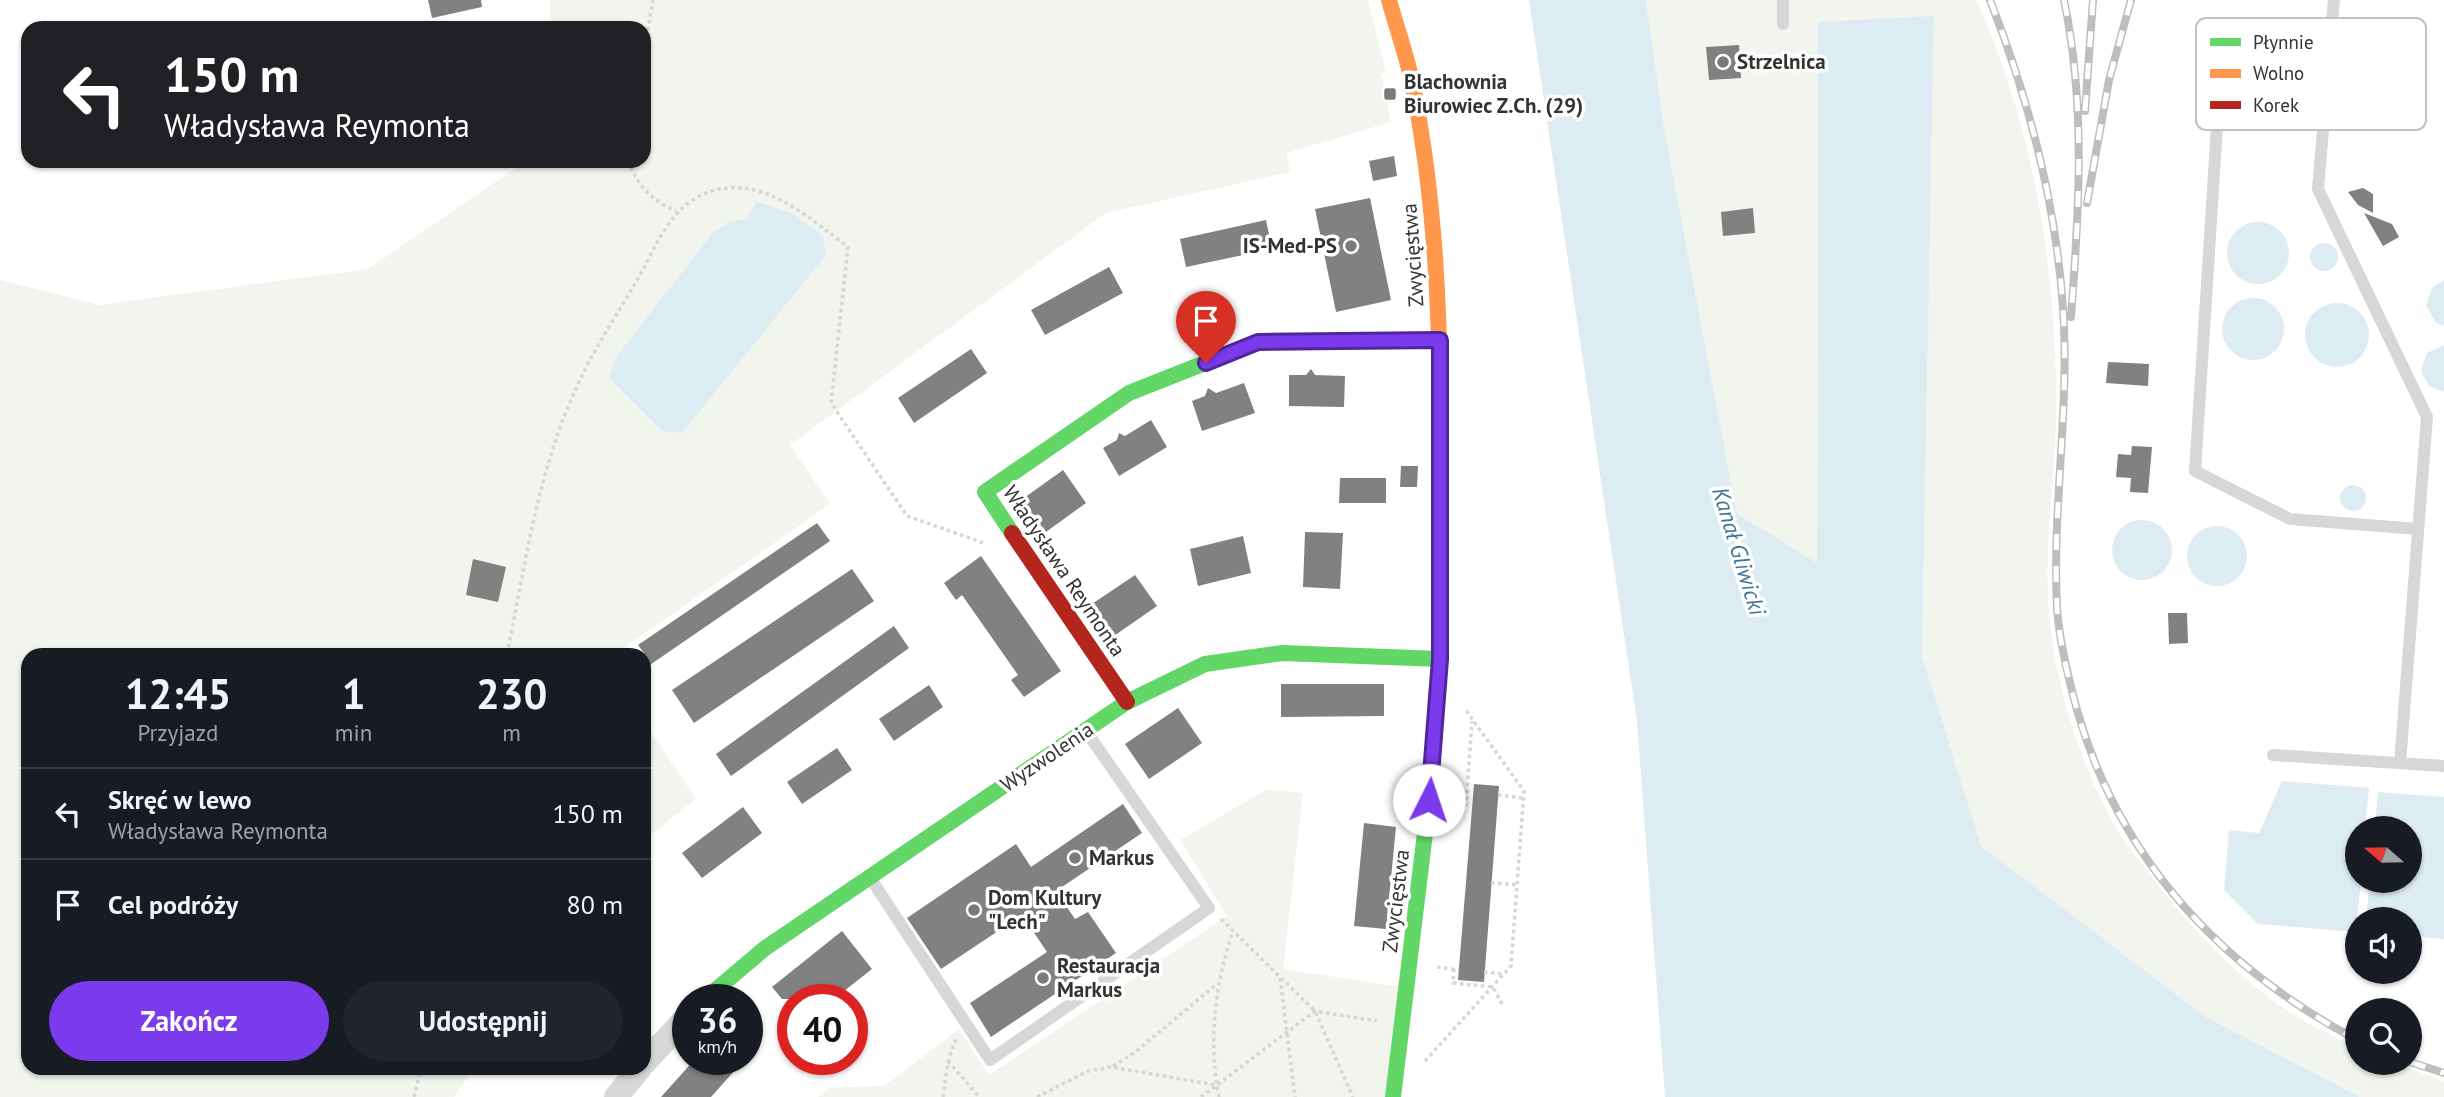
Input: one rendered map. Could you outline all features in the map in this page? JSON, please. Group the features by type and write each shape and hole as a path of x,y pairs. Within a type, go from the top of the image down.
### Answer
{"street":[{"name":"Zwycięstwa","path":"1389,0 1413,90 1429,187 1440,340 1439,666 1429,800 1393,1097"},
{"name":"Władysława Reymonta","path":"1127,702 985,492 1129,393 1258,342 1440,340"},
{"name":"Wyzwolenia","path":"723,984 764,949 1127,702 1205,664 1269,655 1439,666"},
{"path":"651,1056 672,1033"},
{"path":"616,1097 634,1075"}],"lane":[{"path":"1783,0 1783,23"},
{"path":"2332,18 2334,0"},
{"path":"2217,130 2195,471 2290,519 2418,530"},
{"path":"2323,130 2318,188 2427,417 2400,764"},
{"path":"869,876 990,1060 1209,908 1086,731"},
{"path":"2273,755 2444,766"}],"path":[{"path":"649,21 653,0"},
{"path":"631,168 636,181 656,202 676,211"},
{"path":"508,648 544,479 574,393 676,211 706,193 732,189 763,192 789,203 848,247 831,403 907,516 984,542 991,553"},
{"path":"1420,1066 1511,966 1524,792 1472,719 1439,666"},
{"path":"1429,800 1466,805 1472,719"},
{"path":"1467,795 1473,795"},
{"path":"1498,796 1523,797"},
{"path":"1491,883 1517,885"},
{"path":"1209,908 1315,1011 1353,1097"},
{"path":"1219,1097 1213,1031 1218,983 1233,931"},
{"path":"1454,969 1453,983 1493,987"},
{"path":"1485,972 1504,974"},
{"path":"1280,977 1295,1097"},
{"path":"1111,1067 1134,1053 1218,983"},
{"path":"1493,987 1502,1004"},
{"path":"1201,1097 1315,1011 1403,1025"},
{"path":"943,1097 948,1061 963,1020"},
{"path":"948,1061 979,1097"},
{"path":"1037,1097 1088,1071 1111,1067 1216,1086"},
{"path":"414,1097 419,1075"}],"shaded area":[{"path":"550,0 1368,0 1386,73 1381,74 1391,122 1286,153 1290,172 1106,213 790,445 830,504 624,648 21,648 21,1075 469,1075 454,1097 0,1097 0,280 99,305 368,269 516,168 651,168 651,21 550,21"},
{"path":"1646,0 1976,0 1995,46 2025,141 2044,238 2056,387 2048,556 2049,612 2063,693 2089,772 2112,821 2125,841 2174,905 2214,949 2280,1005 2310,1025 2345,1042 2345,1075 2422,1073 2444,1081 2444,1097 2360,1097 2206,1017 1981,846 1922,656 1934,17 1818,23 1817,564 1737,514 1664,127"},
{"path":"651,732 696,799 651,834"},
{"path":"1266,790 1303,793 1283,969 1407,988 1393,1097 818,1097 827,1088 884,1086 959,1029 989,1075 1227,916 1180,840"}],"water":[{"name":"Kanał Gliwicki","path":"1529,0 1646,0 1664,127 1737,514 1817,563 1818,22 1934,16 1922,656 1981,846 2206,1017 2360,1097 1665,1097 1637,721"},
{"path":"757,202 791,213 823,236 826,255 682,433 662,431 609,378 616,357 712,234 730,222 746,219"},
{"path":"2258,222 2270,224 2280,231 2287,241 2287,265 2280,275 2270,282 2258,284 2246,282 2236,275 2229,265 2227,253 2229,241 2236,231 2246,224"},
{"path":"2324,243 2334,247 2338,257 2334,267 2324,271 2314,267 2310,257 2314,247"},
{"path":"2444,280 2444,326 2435,322 2426,305 2432,288"},
{"path":"2247,298 2259,298 2275,307 2282,317 2282,341 2275,351 2259,360 2247,360 2236,355 2227,346 2222,335 2222,323 2227,312 2236,303"},
{"path":"2337,303 2355,309 2363,317 2369,335 2363,353 2355,361 2337,367 2319,361 2311,353 2305,335 2311,317 2319,309"},
{"path":"2444,345 2444,392 2429,386 2421,370 2427,353"},
{"path":"2353,485 2362,489 2366,498 2362,507 2353,511 2344,507 2340,498 2344,489"},
{"path":"2136,520 2148,520 2167,533 2172,550 2170,562 2159,575 2148,580 2136,580 2117,567 2112,556 2112,544 2125,525"},
{"path":"2211,526 2223,526 2242,539 2247,556 2245,568 2234,581 2223,586 2211,586 2192,573 2187,562 2187,550 2200,531"},
{"path":"2282,781 2369,788 2366,816 2345,816 2345,893 2360,893 2358,907 2345,907 2345,931 2258,924 2224,890 2229,830 2259,833"},
{"path":"2378,792 2444,797 2444,939 2422,937 2422,907 2367,907 2369,893 2422,893 2422,816 2376,816"}],"building":[{"path":"428,0 481,0 482,7 432,18"},
{"path":"1739,45 1741,78 1709,80 1706,47"},
{"path":"1394,156 1397,176 1373,181 1369,161"},
{"path":"2363,188 2373,194 2373,213 2358,205 2348,192"},
{"name":"IS-Med-PS","path":"1370,198 1391,300 1336,312 1315,209"},
{"path":"1753,208 1755,233 1723,236 1721,212"},
{"path":"2364,213 2392,224 2399,237 2383,246"},
{"path":"1266,220 1272,249 1186,267 1180,239"},
{"path":"1109,267 1123,293 1045,335 1031,310"},
{"path":"971,349 987,373 914,423 898,398"},
{"path":"2108,362 2149,364 2148,386 2106,383"},
{"path":"1311,369 1315,375 1345,376 1344,407 1289,406 1289,375 1306,375"},
{"path":"1244,383 1255,413 1202,431 1192,401 1205,396 1208,388 1216,393"},
{"path":"1151,420 1167,447 1119,476 1103,448 1117,440 1119,433 1125,436"},
{"path":"2132,446 2152,447 2148,493 2130,492 2131,478 2116,477 2118,454 2131,455"},
{"path":"1401,466 1418,466 1417,487 1400,487"},
{"path":"1063,470 1086,503 1039,537 1017,503"},
{"path":"1340,478 1386,478 1386,503 1339,503"},
{"path":"817,523 830,541 651,664 651,648 640,648 638,645"},
{"path":"1305,532 1343,533 1340,589 1303,587"},
{"path":"1243,536 1251,573 1198,586 1190,549"},
{"path":"981,556 1061,671 1024,697 1011,680 1018,675 962,595 956,600 944,583"},
{"path":"473,559 506,567 498,602 466,595"},
{"path":"852,569 874,601 694,723 672,690"},
{"path":"1135,575 1157,606 1111,638 1089,606"},
{"path":"2168,613 2187,613 2188,643 2169,644"},
{"path":"894,626 909,648 731,776 716,754"},
{"path":"1281,684 1384,684 1384,716 1281,717"},
{"path":"929,685 943,707 894,741 879,719"},
{"path":"1178,708 1202,743 1149,779 1125,744"},
{"path":"837,748 852,770 802,804 787,782"},
{"path":"1474,784 1499,786 1484,982 1458,980"},
{"path":"1123,804 1142,833 1056,891 1075,919 1088,912 1116,953 991,1037 970,1003 1047,952 1022,915 941,969 907,918 1016,844 1031,867"},
{"path":"743,807 762,833 702,878 682,853"},
{"path":"1364,823 1396,827 1386,929 1354,926"},
{"path":"842,931 872,969 853,984 777,984 777,993 772,987"},
{"path":"681,1075 731,1075 711,1097 661,1097"}],"railway":[{"path":"1990,0 2028,112 2047,190 2059,269 2065,345 2057,532 2057,607 2062,646 2077,710 2096,765 2120,815 2149,862 2182,904 2220,943 2262,979 2345,1033"},
{"path":"2064,0 2075,79 2079,158 2071,317"},
{"path":"2085,111 2093,0"},
{"path":"2087,203 2109,80 2131,0"},
{"path":"2422,1066 2444,1073"}],"traffic: fast":[{"path":"1012,533 985,492 1129,393 1258,342 1440,340"},
{"path":"1393,1097 1429,800 1440,659 1440,421"},
{"path":"723,984 764,949 1127,702 1205,664 1282,653 1440,659"}],"traffic: slow":[{"path":"1389,0 1412,80 1427,174 1437,297 1440,421"}],"traffic: jam":[{"path":"1012,533 1127,702"}],"place":[{"name":"Strzelnica","path":"1723,62"},
{"name":"Blachownia Biurowiec Z.Ch. (29)","path":"1390,94"},
{"name":"IS-Med-PS","path":"1351,246"},
{"name":"Markus","path":"1075,858"},
{"name":"Dom Kultury \"Lech\"","path":"974,910"},
{"name":"Restauracja Markus","path":"1043,978"}],"route":[{"path":"1206,363 1258,342 1440,340 1440,659 1429,800"}]}
